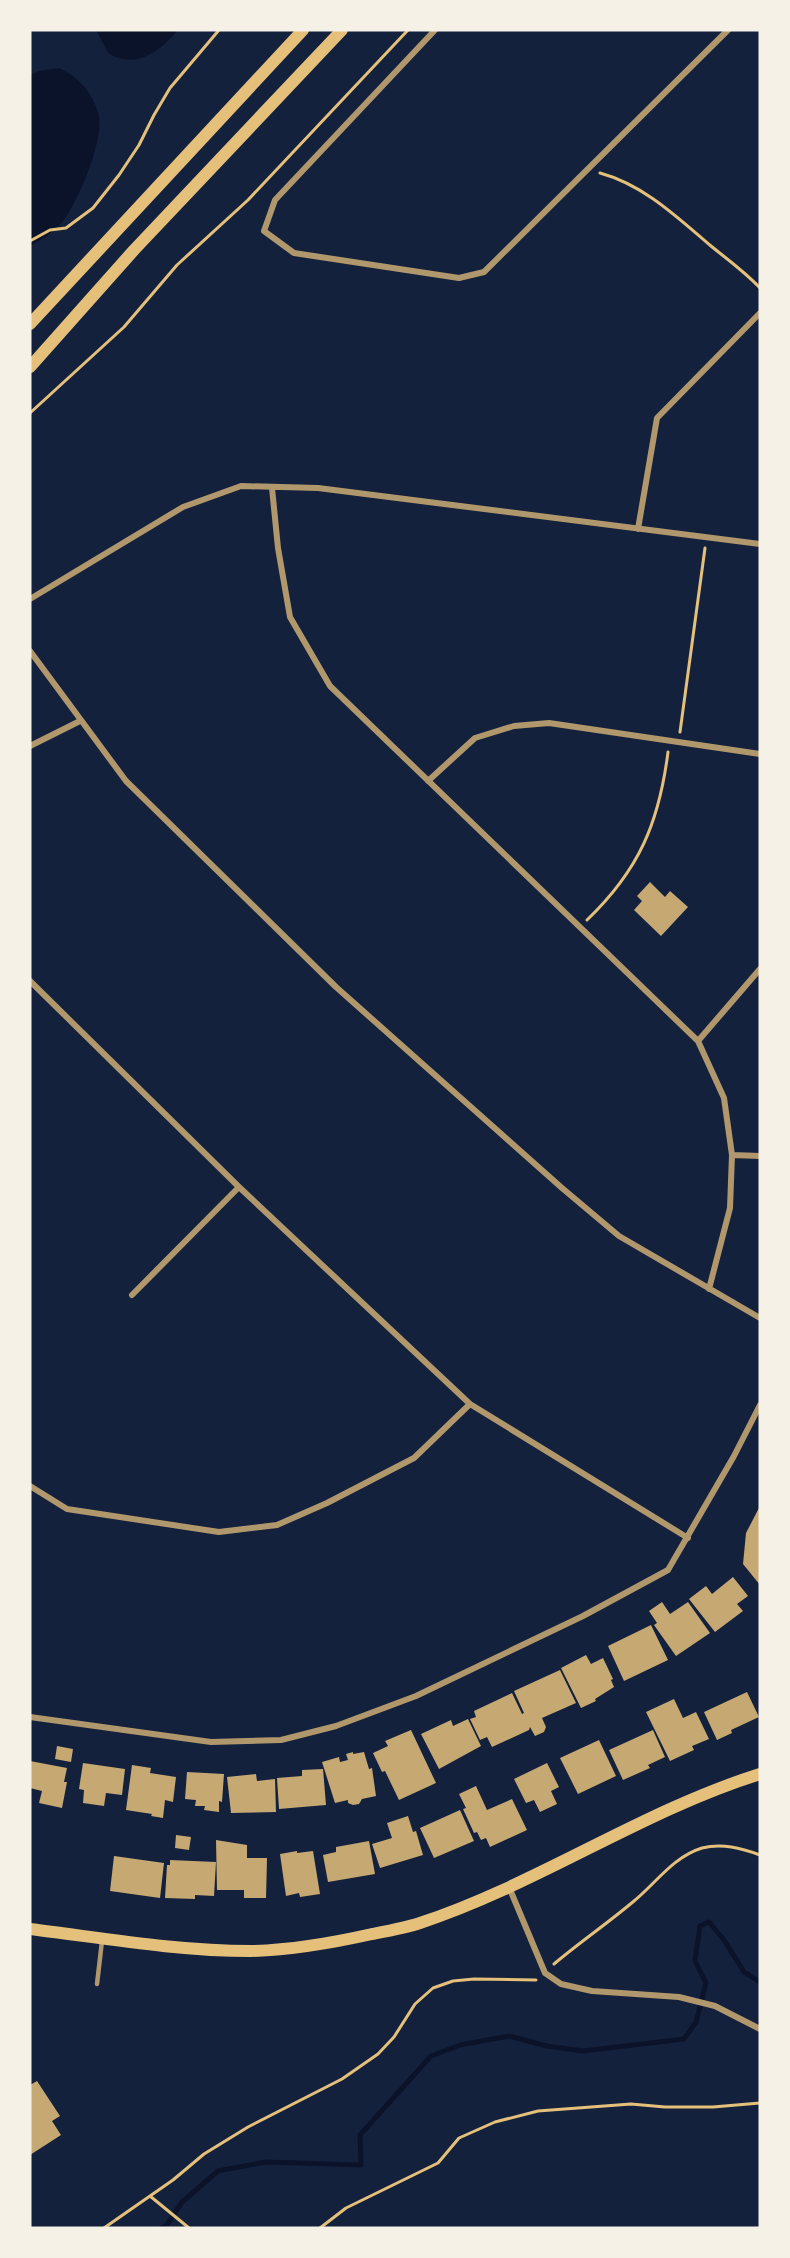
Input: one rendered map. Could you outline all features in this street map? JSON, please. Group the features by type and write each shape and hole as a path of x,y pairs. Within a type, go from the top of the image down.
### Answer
{"main road":[{"path":"30,324 303,30"},
{"path":"30,367 134,250 342,30"},
{"path":"30,1929 206,1949 252,1951 307,1947 418,1924 461,1908 703,1794 760,1774"}],"street":[{"path":"435,30 275,200 264,231 294,253 459,278 484,272 729,30"},
{"path":"638,529 657,418 760,313"},
{"path":"30,599 183,507 241,486 318,488 760,544"},
{"path":"273,488 278,548 290,617 330,686 698,1041 724,1098 732,1155 730,1208 709,1289"},
{"path":"30,651 126,781 336,987 619,1236 760,1318"},
{"path":"30,746 80,721"},
{"path":"428,781 475,738 514,726 549,723 760,754"},
{"path":"698,1041 760,969"},
{"path":"30,981 239,1187 470,1404 688,1539"},
{"path":"732,1155 760,1156"},
{"path":"132,1295 239,1187"},
{"path":"30,1486 67,1509 219,1532 277,1525 327,1503 414,1458 470,1404"},
{"path":"30,1717 211,1742 281,1740 336,1726 416,1696 583,1616 668,1570 688,1539 760,1405"},
{"path":"508,1886 545,1972 561,1984 592,1991 679,1997 715,2006 760,2028"}],"lane":[{"path":"97,1984 102,1938"}],"path":[{"path":"30,241 50,230 66,228 93,208 139,145 171,88 219,30"},
{"path":"30,413 124,327 177,265 248,200 408,30"},
{"path":"587,170 616,177 666,208 744,272 760,288"},
{"path":"678,742 706,538"},
{"path":"580,927 608,899 644,846 662,793 670,741"},
{"path":"104,2228 204,2154 248,2127 342,2079 378,2054 394,2037 415,2004 433,1988 453,1981 474,1979 538,1980 641,1895 680,1858 702,1848 724,1846 746,1850 760,1856"},
{"path":"320,2228 346,2208 438,2163 459,2138 495,2122 538,2112 631,2104 713,2107 760,2103"},
{"path":"150,2196 189,2228"}],"water":[{"path":"96,30 178,30 156,51 138,59 128,60 108,53"},
{"path":"59,68 78,80 92,98 98,112 98,136 90,166 66,217 50,234 30,246 30,75"}],"building":[{"path":"650,882 665,897 670,891 688,907 661,936 634,910 642,901 637,896"},
{"path":"760,1506 760,1585 743,1564 746,1533"},
{"path":"733,1577 748,1596 737,1604 743,1611 715,1632 689,1599 706,1586 712,1594"},
{"path":"662,1602 670,1614 688,1602 710,1633 676,1656 654,1625 657,1623 649,1611"},
{"path":"651,1625 668,1660 624,1681 608,1646"},
{"path":"586,1655 591,1664 603,1658 613,1679 611,1680 614,1687 595,1699 596,1701 581,1708 561,1668"},
{"path":"560,1670 576,1703 542,1718 546,1727 544,1732 535,1736 530,1727 529,1730 492,1747 487,1737 480,1740 470,1719 476,1717 474,1711 512,1693 522,1714 524,1713 514,1691"},
{"path":"747,1692 759,1717 731,1730 732,1733 717,1740 704,1712"},
{"path":"674,1699 683,1718 696,1712 709,1739 692,1746 694,1750 670,1761 646,1712"},
{"path":"468,1719 481,1746 439,1769 421,1734 451,1720 453,1726"},
{"path":"411,1730 436,1783 399,1800 373,1753 388,1746 385,1741"},
{"path":"653,1730 665,1757 648,1765 650,1768 623,1780 609,1750"},
{"path":"599,1740 616,1776 578,1794 560,1758"},
{"path":"57,1746 73,1749 71,1762 55,1759"},
{"path":"353,1752 353,1754 364,1752 369,1769 372,1768 376,1796 362,1799 359,1804 353,1805 348,1803 348,1800 335,1803 322,1762 339,1757 340,1762 348,1760 346,1754"},
{"path":"30,1761 67,1768 62,1808 39,1803 42,1791 30,1788"},
{"path":"83,1763 125,1769 122,1795 106,1793 104,1806 83,1803 84,1790 79,1789"},
{"path":"547,1763 559,1787 551,1791 557,1804 540,1812 534,1800 526,1803 514,1779"},
{"path":"132,1765 151,1768 150,1773 176,1777 173,1802 165,1800 163,1818 126,1810"},
{"path":"323,1769 326,1805 279,1809 277,1778 302,1776 302,1770"},
{"path":"187,1772 224,1774 219,1812 204,1810 205,1806 195,1806 196,1800 185,1799"},
{"path":"256,1774 257,1781 275,1779 276,1812 231,1813 227,1777"},
{"path":"476,1786 487,1810 512,1799 527,1830 490,1847 486,1838 481,1840 477,1832 474,1833 459,1794"},
{"path":"460,1810 474,1841 434,1858 420,1828"},
{"path":"408,1816 413,1832 416,1831 423,1855 380,1868 372,1844 392,1838 387,1823"},
{"path":"176,1835 191,1837 189,1850 175,1848"},
{"path":"216,1840 247,1845 247,1858 267,1858 266,1898 244,1898 244,1890 217,1890"},
{"path":"369,1841 375,1874 328,1882 323,1855 336,1852 336,1847"},
{"path":"297,1851 297,1853 313,1851 320,1894 300,1897 299,1893 286,1896 280,1854"},
{"path":"114,1856 164,1863 160,1898 110,1891"},
{"path":"170,1860 216,1862 214,1896 195,1895 195,1899 165,1898 167,1865 170,1865"},
{"path":"37,2081 60,2116 52,2121 61,2135 30,2155 30,2085"}],"waterway":[{"path":"161,2228 166,2226 182,2202 218,2171 265,2162 361,2165 360,2135 431,2056 460,2045 509,2036 547,2046 583,2051 684,2039 696,2022 706,1983 695,1961 700,1926 709,1922 724,1940 744,1972 760,1982"}]}
